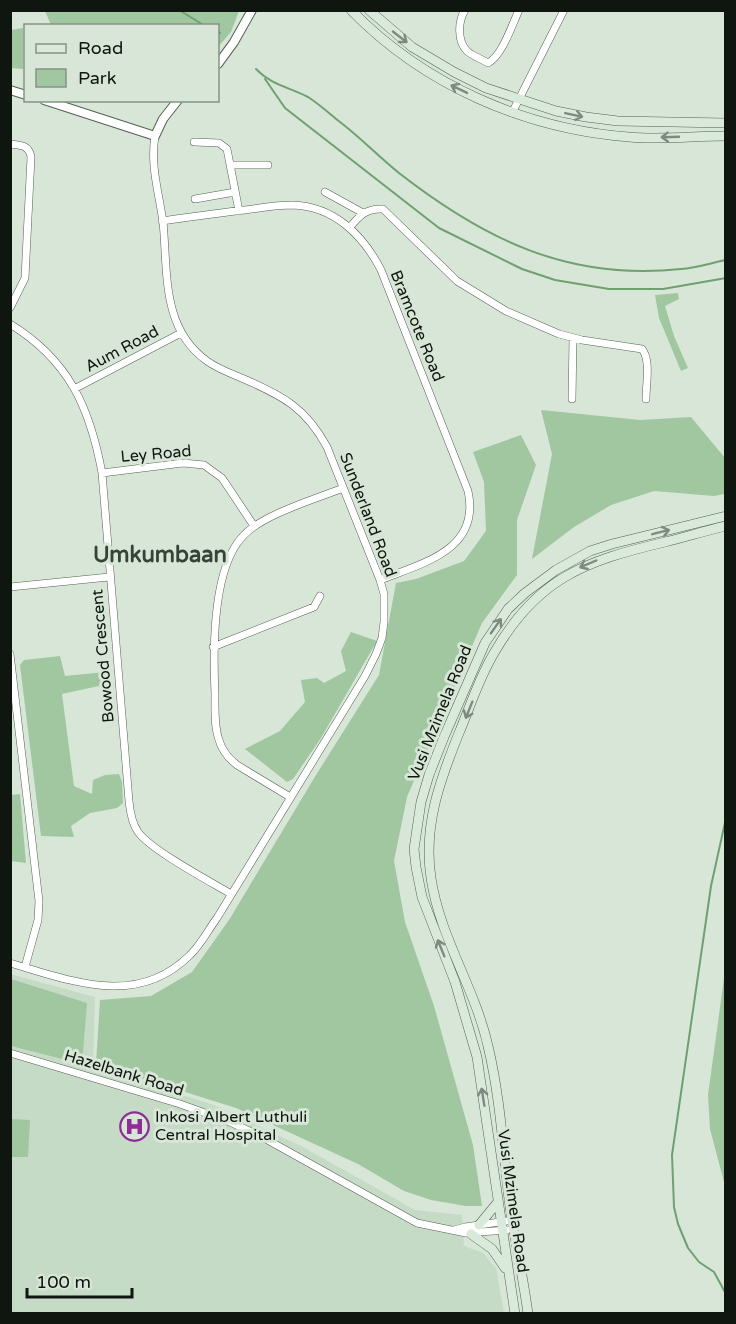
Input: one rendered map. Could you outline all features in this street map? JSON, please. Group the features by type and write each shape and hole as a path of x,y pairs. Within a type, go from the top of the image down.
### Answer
{"main road":[{"path":"351,10 386,44 419,68 466,93 512,113 562,128 632,138 726,136"},
{"path":"369,10 403,40 433,60 486,88 556,111 607,120 654,123 726,123"},
{"name":"Vusi Mzimela Road","path":"515,1314 491,1146 470,1029 455,982 428,914 416,867 414,849 417,822 429,775 485,643 508,609 525,593 556,570 590,551 726,516"},
{"name":"Vusi Mzimela Road","path":"528,1314 489,1047 473,998 442,924 431,877 429,839 436,797 493,654 512,625 543,591 570,572 592,562 726,526"},
{"path":"479,1225 498,1202"},
{"path":"471,1234 497,1254 508,1272"}],"street":[{"path":"219,63 252,10"},
{"path":"465,10 459,23 463,43 467,51 488,63 494,60 519,10"},
{"path":"512,113 563,11"},
{"path":"50,102 155,136 163,119 176,102"},
{"name":"Sunderland Road","path":"10,963 82,983 115,987 144,983 169,971 190,956 231,894 376,654 384,622 384,594 381,580 318,430 298,407 287,399 207,361 181,333 172,314 168,297 162,221 152,162 155,136"},
{"path":"194,142 224,145 229,153 239,211"},
{"path":"10,144 25,146 29,149 31,164 25,278 10,308"},
{"path":"231,165 268,165"},
{"path":"195,199 235,192"},
{"path":"325,192 363,213"},
{"name":"Bramcote Road","path":"162,221 285,206 303,207 329,215 350,227 373,254 470,498 466,527 453,546 439,556 381,580"},
{"path":"350,227 363,213 374,209 385,210 428,254 469,289 506,311 573,338 642,349 646,356 646,399"},
{"name":"Bowood Crescent","path":"10,324 40,346 76,388 93,430 102,473 132,820 137,831 151,844 231,894"},
{"name":"Aum Road","path":"76,388 181,333"},
{"path":"572,399 573,338"},
{"name":"Ley Road","path":"102,473 183,462 204,465 222,478 254,526"},
{"path":"290,797 237,765 223,750 216,725 213,647 216,616 228,562 236,544 254,526 344,488"},
{"path":"10,587 110,577"},
{"path":"213,647 314,607 320,596"},
{"path":"10,654 39,901 38,920 25,967"},
{"name":"Hazelbank Road","path":"10,1053 180,1104 230,1122 264,1138 404,1217 432,1228 471,1234 514,1224"},
{"name":"Hazelbank Road","path":"453,1230 479,1225 502,1226"}],"shaded area":[{"name":"Inkosi Albert Luthuli Central Hospital","path":"10,974 95,997 93,1067 214,1105 303,1147 415,1210 462,1215 464,1246 483,1253 496,1268 504,1313 11,1313"}],"green space":[{"path":"45,11 239,11 231,32 219,46 219,24 51,24"},
{"path":"23,28 23,69 11,68 11,30"},
{"path":"678,293 679,299 665,306 674,336 688,368 681,371 659,318 655,295"},
{"path":"541,410 640,420 691,417 725,458 725,494 714,496 654,491 611,505 574,527 532,559 552,454"},
{"path":"521,435 536,465 517,520 517,575 482,623 407,797 394,861 405,922 434,1006 473,1145 482,1206 466,1206 431,1200 404,1191 358,1164 236,1108 96,1064 100,1000 151,996 192,972 229,920 379,675 396,583 416,579 464,561 486,531 484,482 473,452"},
{"path":"351,632 377,641 321,738 293,779 287,782 245,749 280,731 305,702 301,680 317,678 324,683 346,671 341,651"},
{"path":"60,656 65,676 105,672 109,677 108,684 62,694 74,786 92,794 93,780 105,775 119,774 122,782 123,803 117,808 90,813 71,826 74,837 41,836 20,665 24,660"},
{"path":"20,794 26,863 11,861 11,795"},
{"path":"725,971 726,1186 710,1129 708,1095"},
{"path":"11,979 87,1003 82,1064 11,1046"},
{"path":"11,1119 30,1120 28,1157 11,1157"}],"waterway":[{"path":"179,10 202,24"},
{"path":"256,69 274,82 308,97 431,197 496,236 530,251 565,262 640,271 698,267 726,260"},
{"path":"265,79 285,108 439,228 522,269 555,280 609,289 663,289 726,278"},
{"path":"726,818 711,886 672,1155 674,1207 678,1224 688,1248 699,1262 714,1272 726,1294"}],"place":[{"name":"Inkosi Albert Luthuli Central Hospital","path":"134,1126"}],"district":[{"name":"Umkumbaan","path":"160,555"}]}
